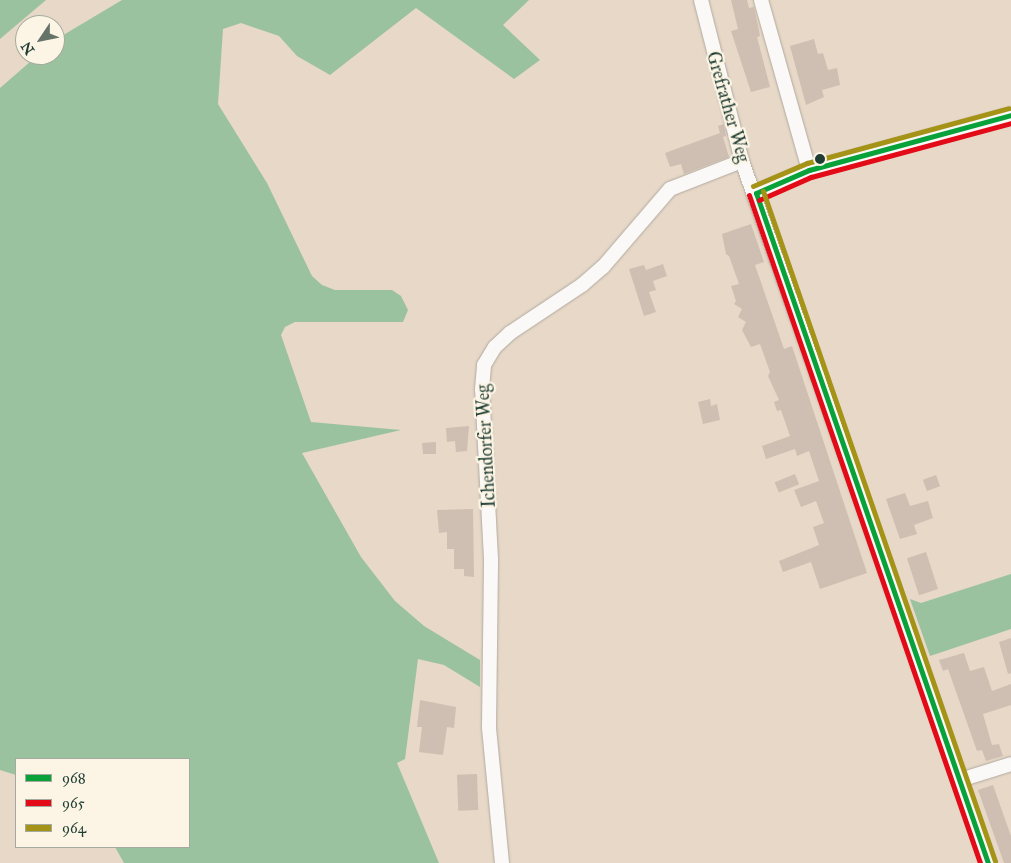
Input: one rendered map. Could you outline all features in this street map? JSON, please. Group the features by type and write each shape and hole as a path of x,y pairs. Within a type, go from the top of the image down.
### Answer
{"street":[{"name":"Grefrather Weg","path":"701,0 742,161 756,193 988,863"},
{"path":"761,0 809,170"},
{"path":"756,193 809,170 1011,115"},
{"name":"Ichendorfer Weg","path":"502,863 489,727 491,559 482,389 484,364 495,347 510,333 575,290 603,267 670,189 742,161"},
{"path":"960,780 1011,764"}],"green space":[{"path":"0,0 46,0 28,15 15,15 15,26 0,39"},
{"path":"122,0 529,0 503,25 540,60 514,79 416,8 330,75 297,56 279,36 241,23 223,29 218,104 267,183 312,276 322,285 335,290 392,290 401,296 408,310 403,322 295,322 285,327 281,335 311,422 401,430 302,453 361,557 395,601 424,626 480,660 480,687 444,665 418,659 405,759 397,763 439,863 124,863 116,848 190,848 190,758 15,758 15,775 0,770 0,88 26,65 65,65 65,34"},
{"path":"1011,574 1011,629 930,656 910,599 921,603"}],"building":[{"path":"731,0 747,0 749,8 754,7 760,36 757,37 770,87 751,92 731,31 738,29"},
{"path":"814,39 818,54 823,53 828,70 837,68 840,85 822,90 824,97 806,105 790,46"},
{"path":"724,124 726,136 723,137 729,157 684,174 681,164 670,167 665,153 720,133 718,126"},
{"path":"751,224 764,262 755,265 784,349 792,346 867,573 820,589 811,562 783,572 779,561 819,545 813,527 824,523 816,501 801,507 794,490 819,481 809,451 797,456 795,449 766,459 762,446 790,436 781,410 777,411 774,402 779,400 768,376 770,372 760,344 751,347 742,330 746,322 738,317 742,309 734,304 736,301 731,286 739,284 729,256 726,254 722,234"},
{"path":"663,264 667,276 653,281 656,290 649,292 656,312 644,316 629,269 644,265 646,270"},
{"path":"710,399 711,406 717,404 720,420 703,424 698,402"},
{"path":"469,426 467,451 456,452 455,441 447,442 446,428"},
{"path":"436,442 436,454 423,454 422,443"},
{"path":"795,474 799,484 779,492 775,482"},
{"path":"936,475 940,486 927,491 923,480"},
{"path":"905,493 910,506 928,501 933,518 914,525 917,534 900,539 886,499"},
{"path":"473,509 474,577 464,576 464,569 454,569 454,549 447,549 447,532 439,533 437,510"},
{"path":"926,552 938,589 919,595 907,558"},
{"path":"1011,638 1011,673 1008,674 999,642"},
{"path":"964,653 970,671 984,667 992,691 1011,684 1011,705 983,714 992,745 999,744 1003,756 986,761 982,750 977,751 948,669 943,671 939,660"},
{"path":"420,700 456,707 454,728 447,727 443,755 419,752 422,727 417,727"},
{"path":"477,774 478,810 458,811 457,775"},
{"path":"993,785 1011,836 1011,863 1004,863 978,790"}],"transit line":[{"name":"964","path":"753,186 807,163 1009,108"},
{"name":"968","path":"756,193 809,170 1011,115"},
{"name":"965","path":"759,200 811,177 1011,123"},
{"name":"964","path":"763,191 995,861"},
{"name":"968","path":"756,193 988,863"},
{"name":"965","path":"749,195 980,863"}]}
